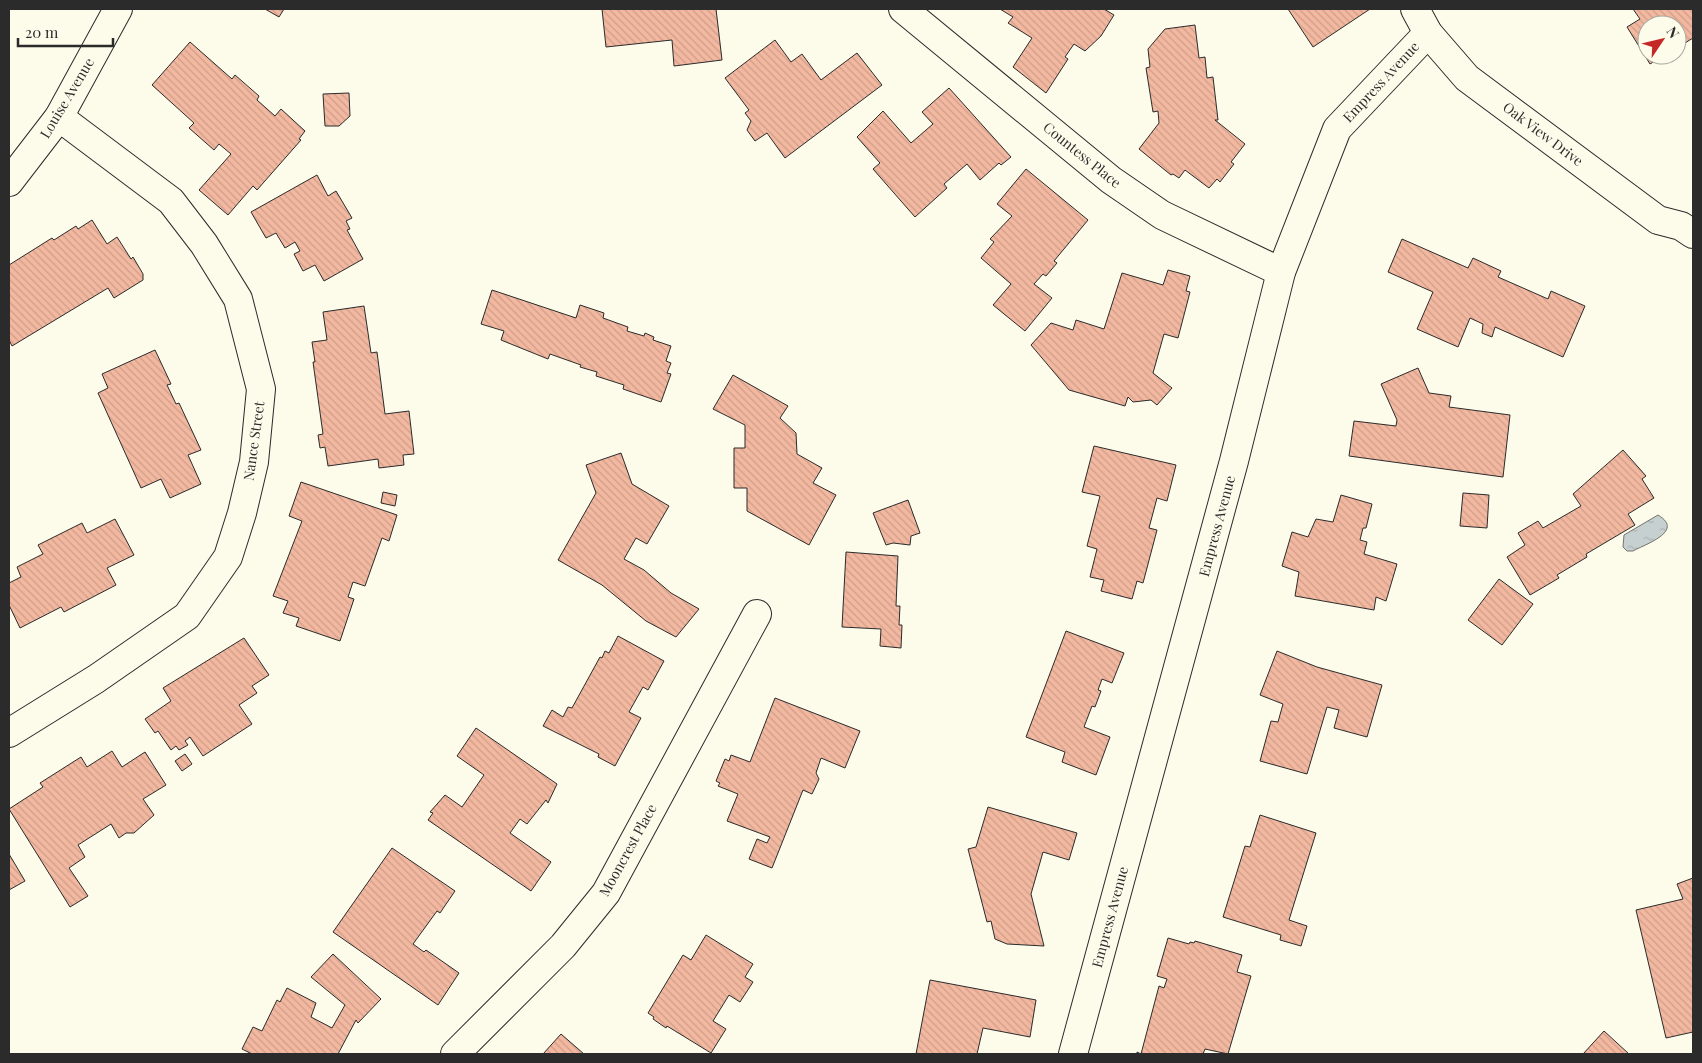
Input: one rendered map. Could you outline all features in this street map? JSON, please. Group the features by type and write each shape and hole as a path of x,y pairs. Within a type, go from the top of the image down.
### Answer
{"street":[{"name":"Louise Avenue","path":"9,182 59,117 118,9"},
{"name":"Countess Place","path":"903,9 1111,180 1162,215 1281,272"},
{"name":"Oak View Drive","path":"1415,9 1428,34 1475,84 1658,220 1681,226 1693,234"},
{"name":"Empress Avenue","path":"1073,1054 1234,461 1281,272 1337,129 1428,34"},
{"name":"Nance Street","path":"9,733 96,679 187,616 228,556 242,512 254,462 261,389 238,299 204,244 171,201 59,117"},
{"name":"Mooncrest Place","path":"454,1054 563,946 606,894 758,614"}],"water":[{"path":"1658,515 1665,521 1667,526 1665,532 1646,545 1633,551 1627,551 1623,547 1624,535"}],"building":[{"path":"265,9 284,9 279,17"},
{"path":"602,9 716,9 722,60 674,66 672,40 606,47"},
{"path":"1000,9 1104,9 1114,15 1101,36 1085,51 1074,44 1065,57 1068,59 1046,93 1013,67 1032,38 1008,23 1013,17"},
{"path":"1288,9 1370,9 1313,47"},
{"path":"1633,9 1693,9 1693,38 1687,42 1687,15 1637,15"},
{"path":"1637,21 1637,43 1627,27"},
{"path":"1195,25 1199,58 1205,57 1207,78 1213,77 1218,120 1215,120 1245,144 1231,162 1234,164 1220,182 1217,179 1209,188 1185,170 1179,178 1173,174 1171,175 1139,149 1159,123 1158,111 1153,112 1146,68 1150,67 1148,49 1165,29"},
{"path":"775,40 791,62 802,54 821,80 857,53 882,85 785,158 767,133 755,141 747,130 751,121 745,113 749,110 725,78"},
{"path":"190,42 232,79 235,75 259,96 257,100 275,116 281,109 305,131 299,139 301,140 257,190 253,186 228,215 199,190 231,154 219,144 214,150 189,128 194,123 152,85"},
{"path":"949,88 1011,157 1001,165 999,163 980,180 967,164 944,184 947,188 915,217 873,169 880,163 857,137 883,111 911,143 933,124 922,112"},
{"path":"349,93 350,116 339,126 325,126 323,94"},
{"path":"1026,169 1088,220 1054,261 1057,263 1046,276 1043,274 1034,284 1052,298 1025,331 993,305 1011,284 981,258 994,242 990,239 1012,216 997,204"},
{"path":"317,175 328,196 336,191 352,218 346,221 350,229 347,230 363,259 324,281 315,265 303,271 294,254 300,251 295,242 285,248 276,233 266,238 251,212"},
{"path":"92,220 107,244 117,237 131,259 133,257 143,274 143,280 114,298 108,288 12,346 9,340 9,265 52,238 54,240 76,226 78,229"},
{"path":"1402,239 1468,268 1473,258 1501,271 1498,277 1548,299 1551,291 1585,306 1563,357 1495,327 1492,337 1482,333 1483,324 1470,318 1458,347 1417,329 1433,292 1388,272"},
{"path":"1168,270 1190,276 1186,291 1190,292 1178,338 1164,334 1153,373 1172,388 1157,405 1151,400 1133,402 1128,397 1125,406 1069,390 1031,345 1051,323 1073,330 1076,320 1104,329 1122,273 1163,285"},
{"path":"492,290 576,318 580,305 604,313 603,318 628,327 627,331 644,336 645,333 654,337 653,340 671,346 666,361 671,363 667,373 671,374 661,402 623,389 624,385 596,376 597,372 580,367 581,365 550,354 548,359 501,340 504,331 481,324"},
{"path":"364,306 371,353 377,352 385,414 409,411 414,454 403,455 404,465 379,468 378,459 328,466 325,447 320,448 318,435 323,434 312,342 327,340 323,312"},
{"path":"155,350 171,384 167,385 176,404 179,403 201,450 188,455 201,484 170,498 161,479 141,488 98,393 108,388 102,374"},
{"path":"1418,368 1429,393 1451,396 1449,407 1510,415 1503,477 1349,456 1354,421 1396,426 1397,420 1381,384"},
{"path":"733,375 788,406 780,418 796,433 797,454 822,468 813,483 836,495 809,545 747,511 747,488 734,488 734,448 745,448 745,425 713,409"},
{"path":"1094,446 1176,465 1167,501 1157,498 1149,528 1157,530 1143,583 1137,581 1132,599 1101,591 1104,580 1090,577 1097,549 1087,546 1100,496 1082,492"},
{"path":"1623,450 1646,476 1642,479 1654,498 1628,514 1635,525 1586,554 1587,557 1557,575 1559,578 1530,595 1507,557 1525,545 1518,533 1538,521 1543,528 1581,506 1573,494"},
{"path":"621,453 632,484 669,506 647,544 636,538 624,559 644,570 671,593 699,609 676,637 646,621 602,585 558,560 596,493 586,465"},
{"path":"301,482 397,515 389,541 382,538 365,586 353,582 348,597 354,599 340,641 296,626 299,618 283,613 288,601 273,596 302,521 289,516"},
{"path":"383,492 397,495 395,506 381,503"},
{"path":"1463,493 1489,495 1487,528 1460,526"},
{"path":"1341,495 1372,504 1366,528 1363,528 1360,540 1367,542 1364,554 1397,564 1386,601 1376,597 1374,610 1295,596 1299,572 1282,566 1292,532 1308,537 1316,519 1333,522"},
{"path":"908,500 920,533 911,536 910,545 893,543 886,545 873,513"},
{"path":"115,519 134,555 107,568 116,585 64,612 61,607 20,628 9,605 9,583 21,577 17,567 43,554 38,545 82,523 87,533"},
{"path":"846,552 898,556 896,606 900,606 899,625 902,625 901,648 880,646 881,629 842,627"},
{"path":"1499,579 1533,604 1502,645 1468,620"},
{"path":"1066,631 1124,653 1112,683 1102,679 1098,690 1101,691 1095,707 1092,706 1084,727 1110,737 1096,775 1062,762 1065,752 1026,737"},
{"path":"618,636 664,661 648,690 643,687 629,712 641,718 615,766 598,757 599,754 543,726 552,710 563,717 568,707 572,708 600,657 602,658 605,651 609,653"},
{"path":"244,638 269,675 252,686 257,693 239,705 252,724 203,756 190,737 185,741 188,745 179,750 176,746 171,750 158,731 155,733 145,719 171,701 163,688"},
{"path":"1277,651 1317,667 1382,685 1367,737 1334,728 1339,710 1327,707 1307,774 1260,761 1271,721 1278,722 1283,704 1260,695"},
{"path":"775,698 860,731 845,768 821,758 816,773 819,779 812,794 803,790 772,868 749,859 757,839 767,843 770,837 727,821 738,794 718,786 720,783 716,781 725,759 729,761 731,755 750,762"},
{"path":"476,728 557,784 548,803 546,800 527,824 520,819 510,833 551,862 531,891 428,820 433,813 430,812 445,795 462,807 484,775 457,756"},
{"path":"112,751 122,767 145,752 166,785 143,799 154,815 134,833 126,833 119,838 111,824 78,845 85,857 69,868 88,896 70,907 9,809 43,787 40,783 81,757 87,767"},
{"path":"185,754 192,764 182,771 175,761"},
{"path":"988,807 1077,833 1069,860 1043,852 1031,894 1044,946 1007,944 995,939 991,921 987,922 968,849 976,847"},
{"path":"1260,815 1316,833 1289,920 1307,926 1301,946 1280,940 1281,935 1223,917 1245,846 1250,847"},
{"path":"392,848 455,891 440,913 437,911 413,944 424,952 426,950 459,973 438,1005 333,932"},
{"path":"9,854 25,881 9,890"},
{"path":"1693,878 1693,1032 1666,1038 1636,910 1683,899 1677,884"},
{"path":"706,935 753,964 745,977 753,982 740,1002 729,995 713,1021 726,1029 711,1053 667,1026 666,1028 648,1013 683,955 691,960"},
{"path":"1168,938 1189,944 1195,941 1242,955 1237,972 1251,976 1228,1054 1205,1049 1203,1054 1141,1054 1159,986 1164,988 1167,979 1157,976"},
{"path":"333,954 381,999 358,1023 356,1020 338,1054 252,1054 242,1049 253,1027 262,1031 277,1000 280,1002 287,988 316,1003 311,1017 332,1028 345,1005 311,977"},
{"path":"930,980 1036,1000 1030,1037 983,1028 977,1054 916,1054"},
{"path":"1604,1031 1629,1054 1583,1054"},
{"path":"561,1034 584,1054 543,1054"}]}
